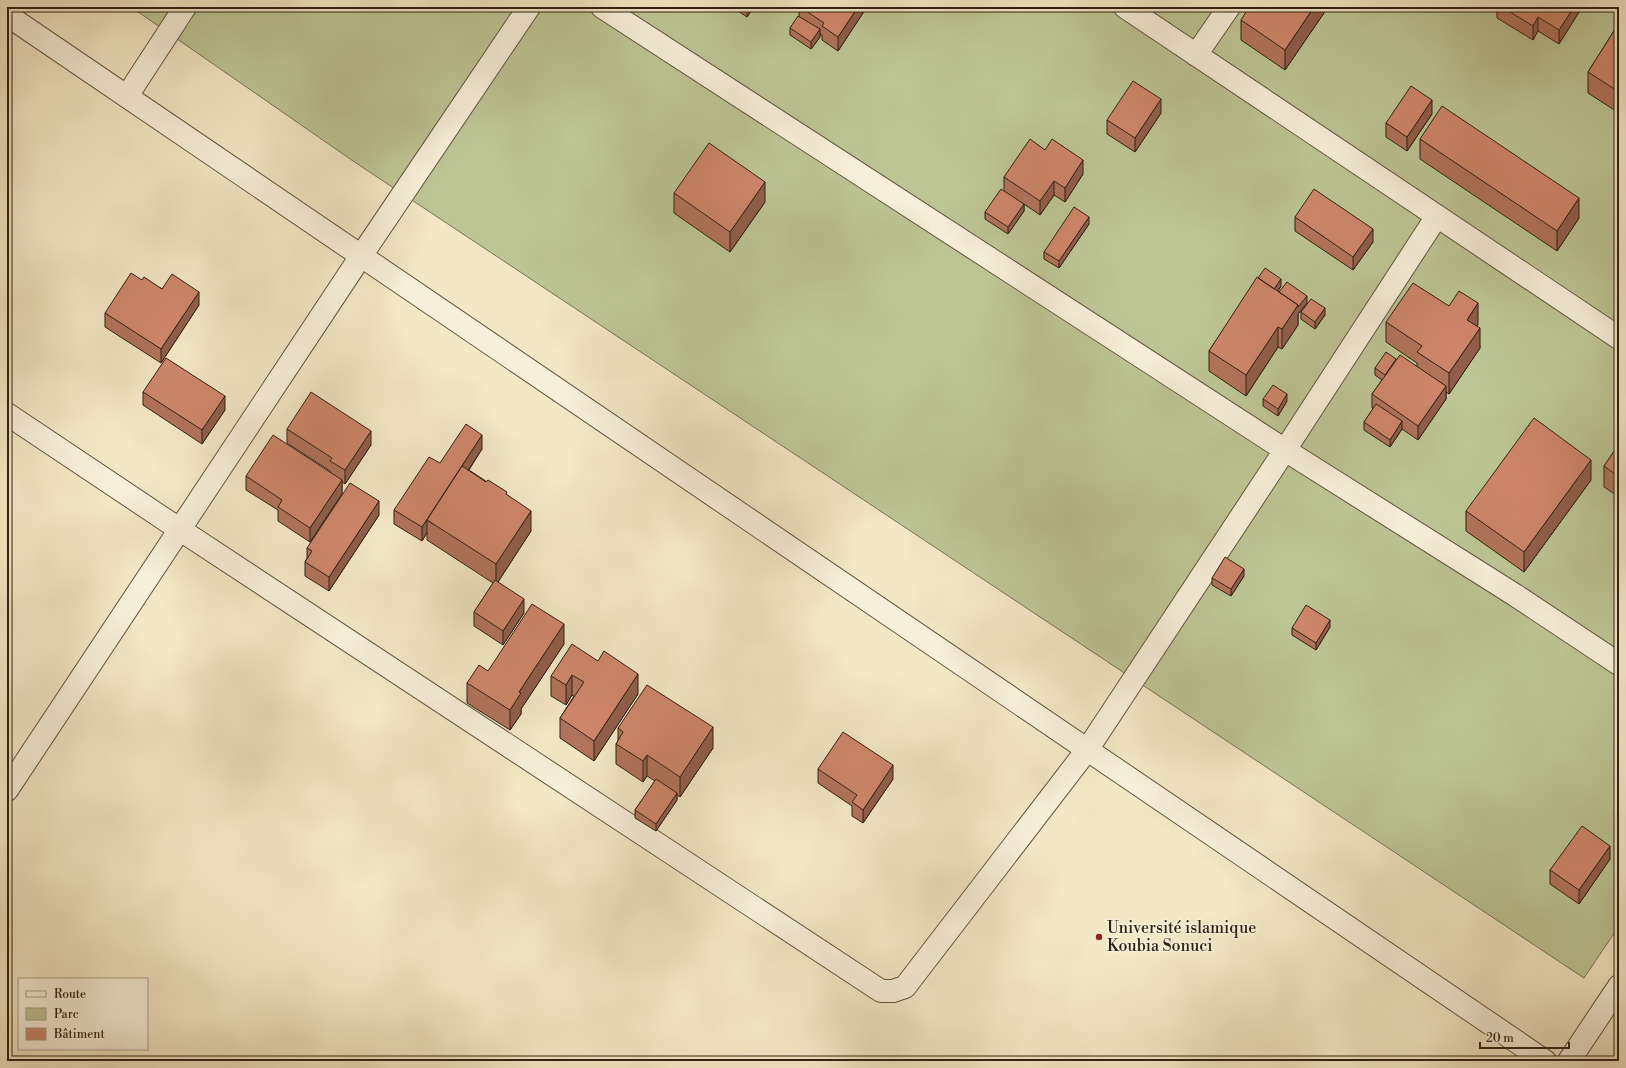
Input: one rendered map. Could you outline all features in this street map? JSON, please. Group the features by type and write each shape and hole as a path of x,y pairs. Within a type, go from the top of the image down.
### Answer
{"street":[{"path":"127,96 185,7"},
{"path":"7,790 361,256 529,7"},
{"path":"602,7 1619,664"},
{"path":"1125,7 1619,338"},
{"path":"1196,55 1229,7"},
{"path":"7,15 1545,1061"},
{"path":"7,414 179,530 881,991 893,991 905,987 1088,750 1286,450 1437,216"},
{"path":"1569,1061 1619,986"}],"green space":[{"path":"131,7 1619,7 1619,926 1584,978 356,163"}],"building":[{"path":"800,7 858,7 838,37 822,26 824,23"},
{"path":"1249,7 1314,7 1285,50 1241,20"},
{"path":"1502,7 1574,7 1559,30 1538,17 1533,26"},
{"path":"798,16 820,29 811,42 790,28"},
{"path":"1619,23 1619,92 1588,72"},
{"path":"1133,81 1161,99 1135,138 1107,120"},
{"path":"1411,86 1432,100 1407,137 1386,123"},
{"path":"1442,106 1579,198 1557,231 1420,139"},
{"path":"1030,139 1045,150 1052,139 1083,160 1065,188 1054,181 1040,201 1004,177"},
{"path":"709,143 765,182 730,232 674,193"},
{"path":"1001,189 1024,204 1008,227 985,212"},
{"path":"1314,189 1373,229 1353,257 1295,217"},
{"path":"1616,200 1619,200 1619,214"},
{"path":"1074,207 1089,217 1059,261 1044,252"},
{"path":"1265,268 1281,279 1274,289 1258,278"},
{"path":"131,273 142,280 144,277 162,289 172,274 199,292 161,349 105,313"},
{"path":"1257,277 1298,305 1282,329 1278,327 1246,375 1209,351"},
{"path":"1287,282 1307,296 1298,307 1298,305 1279,292"},
{"path":"1413,283 1449,306 1459,291 1478,303 1467,320 1480,328 1449,373 1417,352 1422,346 1386,322"},
{"path":"1311,299 1325,308 1315,322 1301,312"},
{"path":"1386,352 1396,359 1385,375 1375,368"},
{"path":"1400,355 1446,386 1418,426 1372,394"},
{"path":"166,358 225,396 202,430 143,392"},
{"path":"1273,385 1287,394 1278,409 1263,399"},
{"path":"311,392 371,431 345,470 330,461 332,458 287,429"},
{"path":"1376,404 1402,421 1390,440 1364,422"},
{"path":"1534,418 1591,460 1524,552 1466,511"},
{"path":"466,424 482,435 422,527 394,510 429,457 440,463"},
{"path":"273,435 342,480 310,528 278,507 282,500 246,476"},
{"path":"1619,444 1619,477 1604,466"},
{"path":"462,466 486,482 488,480 507,492 506,494 531,511 496,564 427,520"},
{"path":"350,483 379,501 329,577 305,562 312,551 307,548"},
{"path":"1225,557 1244,569 1231,589 1212,578"},
{"path":"495,580 524,599 503,631 474,612"},
{"path":"532,604 564,624 519,692 521,693 510,710 467,683 479,665 488,671"},
{"path":"1306,605 1330,620 1316,643 1292,628"},
{"path":"572,644 598,661 604,651 638,674 594,741 560,718 584,682 572,675 566,685 551,676"},
{"path":"647,685 713,727 680,777 647,755 643,761 616,744 623,732 618,728"},
{"path":"843,732 893,765 863,810 852,802 857,795 818,769"},
{"path":"656,779 677,793 656,824 635,810"},
{"path":"1582,826 1610,846 1579,890 1550,870"}],"place":[{"name":"Université islamique Koubia Sonuci","path":"1099,937"}]}
